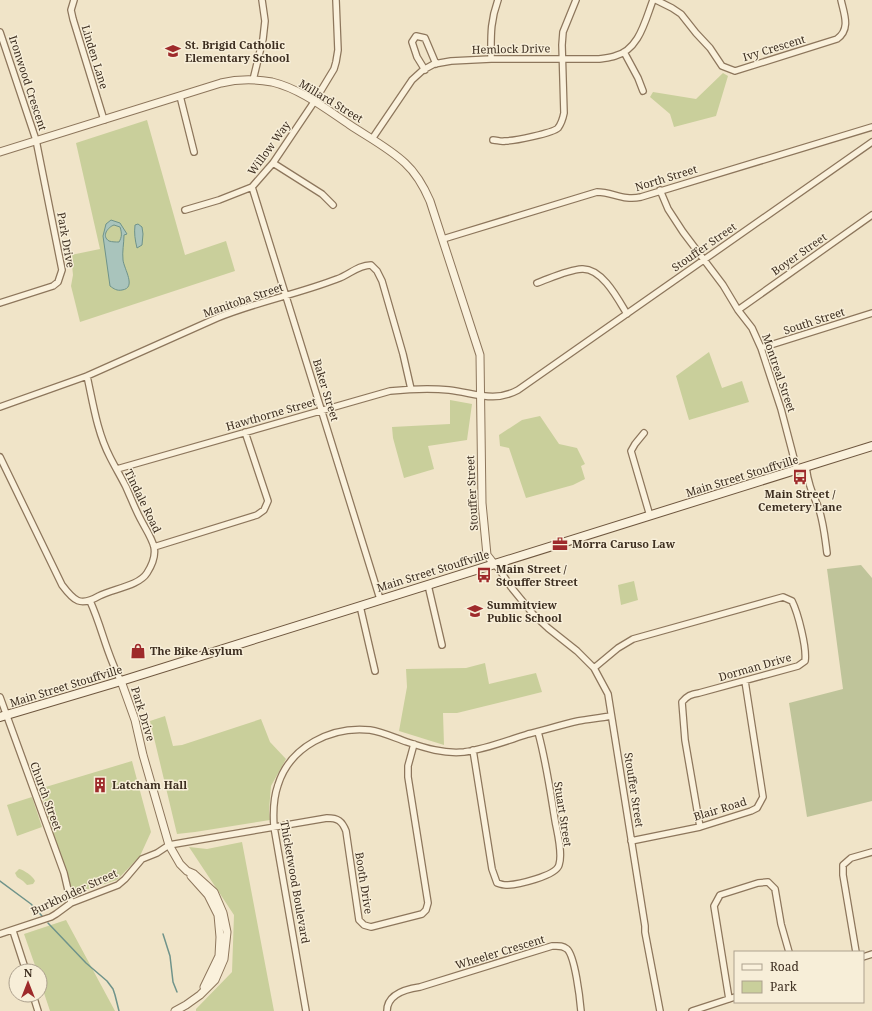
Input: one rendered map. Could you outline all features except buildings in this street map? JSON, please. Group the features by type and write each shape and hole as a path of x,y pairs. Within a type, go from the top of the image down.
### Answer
{"main road":[{"name":"Main Street Stouffville","path":"3,716 121,681 872,446"}],"street":[{"name":"Linden Lane","path":"74,0 71,10 73,19 104,120"},
{"path":"253,80 263,39 265,22 262,0"},
{"name":"Willow Way","path":"185,210 219,200 252,187 273,163 334,69 338,50 336,0"},
{"path":"491,59 491,26 498,0"},
{"path":"493,140 504,142 512,141 550,132 557,128 563,119 563,32 576,0"},
{"name":"Hemlock Drive","path":"372,139 412,80 436,64 452,61 491,59 599,59 615,56 624,52 637,40 654,0"},
{"name":"Ivy Crescent","path":"654,0 681,14 710,48 722,66 734,71 837,39 844,35 846,26 841,0"},
{"name":"Ironwood Crescent","path":"0,32 36,140"},
{"path":"425,70 417,57 412,42 416,36 425,38 436,64"},
{"path":"624,52 643,91"},
{"name":"Millard Street","path":"0,152 235,80 253,80 287,87 314,102 372,139 405,163 419,178 430,201 480,355 480,395"},
{"path":"180,96 194,152"},
{"name":"North Street","path":"442,239 552,204 597,192 608,193 620,197 634,198 872,128"},
{"name":"Park Drive","path":"0,302 53,286 58,282 61,276 62,270 36,140"},
{"name":"Stouffer Street","path":"660,1011 645,932 608,694 594,668 577,651 552,632 533,614 487,555 482,503 480,395 503,397 518,390 872,142"},
{"path":"273,163 322,194 332,205"},
{"name":"Baker Street","path":"252,187 380,599"},
{"name":"Montreal Street","path":"660,190 668,210 723,284 738,310 748,321 761,348 781,409 797,470"},
{"name":"Boyer Street","path":"738,310 872,215"},
{"name":"Manitoba Street","path":"0,407 87,376 236,310 337,280 358,268 371,265 378,271 403,354 411,389"},
{"path":"537,283 577,270 587,270 596,274 605,282 627,314"},
{"name":"South Street","path":"761,348 872,313"},
{"name":"Tindale Road","path":"87,376 99,430 110,458 117,469 154,547 153,562 147,574 142,579 103,594 90,601"},
{"name":"Hawthorne Street","path":"117,469 379,393 411,389 448,390 480,395"},
{"path":"154,547 198,532 257,515 264,510 268,501 245,432"},
{"path":"644,433 631,451 650,516"},
{"path":"0,457 68,595 78,601 90,601"},
{"path":"806,467 810,489 820,512 827,554"},
{"path":"428,585 442,645"},
{"name":"Dorman Drive","path":"594,668 618,648 633,639 782,597 788,598 792,601 806,646 805,661 798,666 699,694 692,694 682,702 685,740 700,827"},
{"name":"Park Drive","path":"90,601 99,622 114,669 121,681 135,720 143,755 170,845 180,864 214,892 223,913 227,932 224,959 215,980 200,995 175,1011"},
{"path":"360,606 375,671"},
{"name":"Blair Road","path":"631,841 700,827 757,808 763,797 745,681"},
{"name":"Church Street","path":"0,697 3,716 64,873 71,903"},
{"name":"Thicketwood Boulevard","path":"306,1011 274,827 273,809 278,784 286,768 300,752 314,741 332,733 362,729 382,733 439,751 452,753 494,746 579,721 611,716"},
{"name":"Stuart Street","path":"473,750 492,869 497,883 506,885 516,884 546,876 557,870 560,864 559,847 544,756 538,732"},
{"name":"Booth Drive","path":"274,827 327,818 338,819 341,821 346,831 359,920 364,925 371,927 422,914 426,910 428,903 408,777 408,766 414,744"},
{"path":"170,845 274,827"},
{"name":"Burkholder Street","path":"0,934 13,931 54,915 71,903 118,884 125,880 142,859 157,853 170,845"},
{"path":"856,951 843,875 843,865 851,858 872,852"},
{"path":"692,1011 732,998 714,906 720,895 758,883 768,882 776,893 781,924 789,951"},
{"path":"13,931 23,963"},
{"name":"Wheeler Crescent","path":"386,1011 391,998 396,994 559,945 562,945 570,952 577,981 581,1011"}],"green space":[{"path":"723,73 728,76 716,116 674,127 670,114 650,97 653,92 696,99"},
{"path":"147,120 185,255 226,241 235,271 80,322 71,286 73,275 71,255 100,249 76,143"},
{"path":"709,352 722,388 742,381 749,402 689,420 676,376"},
{"path":"450,400 472,404 467,440 428,446 434,469 404,478 393,438 392,427 450,424"},
{"path":"540,416 559,444 577,448 585,464 581,466 585,479 573,485 526,498 509,448 500,446 499,435 522,420"},
{"path":"861,565 872,578 872,801 807,817 789,703 843,689 827,569"},
{"path":"634,581 638,600 621,605 618,585"},
{"path":"485,663 489,684 536,673 542,692 457,713 443,713 444,745 399,731 407,687 406,669 466,668"},
{"path":"165,716 173,746 182,745 261,719 270,742 286,759 271,786 269,810 270,820 177,834 150,721"},
{"path":"132,761 151,832 140,856 117,880 73,894 39,789"},
{"path":"32,797 42,827 17,836 7,805"},
{"path":"242,842 274,1011 196,1011 196,1009 232,972 234,915 189,847 207,849"},
{"path":"19,869 32,877 35,881 33,884 27,885 17,877 15,873"},
{"path":"66,920 115,1011 50,1011 47,1003 48,963 34,963 24,934"}],"water":[{"path":"111,220 120,223 127,234 124,235 123,257 129,282 129,286 126,289 116,290 110,286 103,236 106,224","holes":["114,225 120,227 121,238 119,242 109,241 106,237 106,232"]},
{"path":"138,224 142,227 143,234 142,245 137,248 135,225"}],"waterway":[{"path":"0,881 31,904 42,916"},
{"path":"48,923 86,963 107,981 113,989 119,1011"},
{"path":"163,934 170,956 173,982 177,992"}],"place":[{"name":"St. Brigid Catholic Elementary School","path":"173,51"},
{"name":"Main Street / Cemetery Lane","path":"800,477"},
{"name":"Morra Caruso Law","path":"560,544"},
{"name":"Main Street / Stouffer Street","path":"484,575"},
{"name":"Summitview Public School","path":"475,611"},
{"name":"The Bike Asylum","path":"138,651"},
{"name":"Latcham Hall","path":"100,785"}]}
